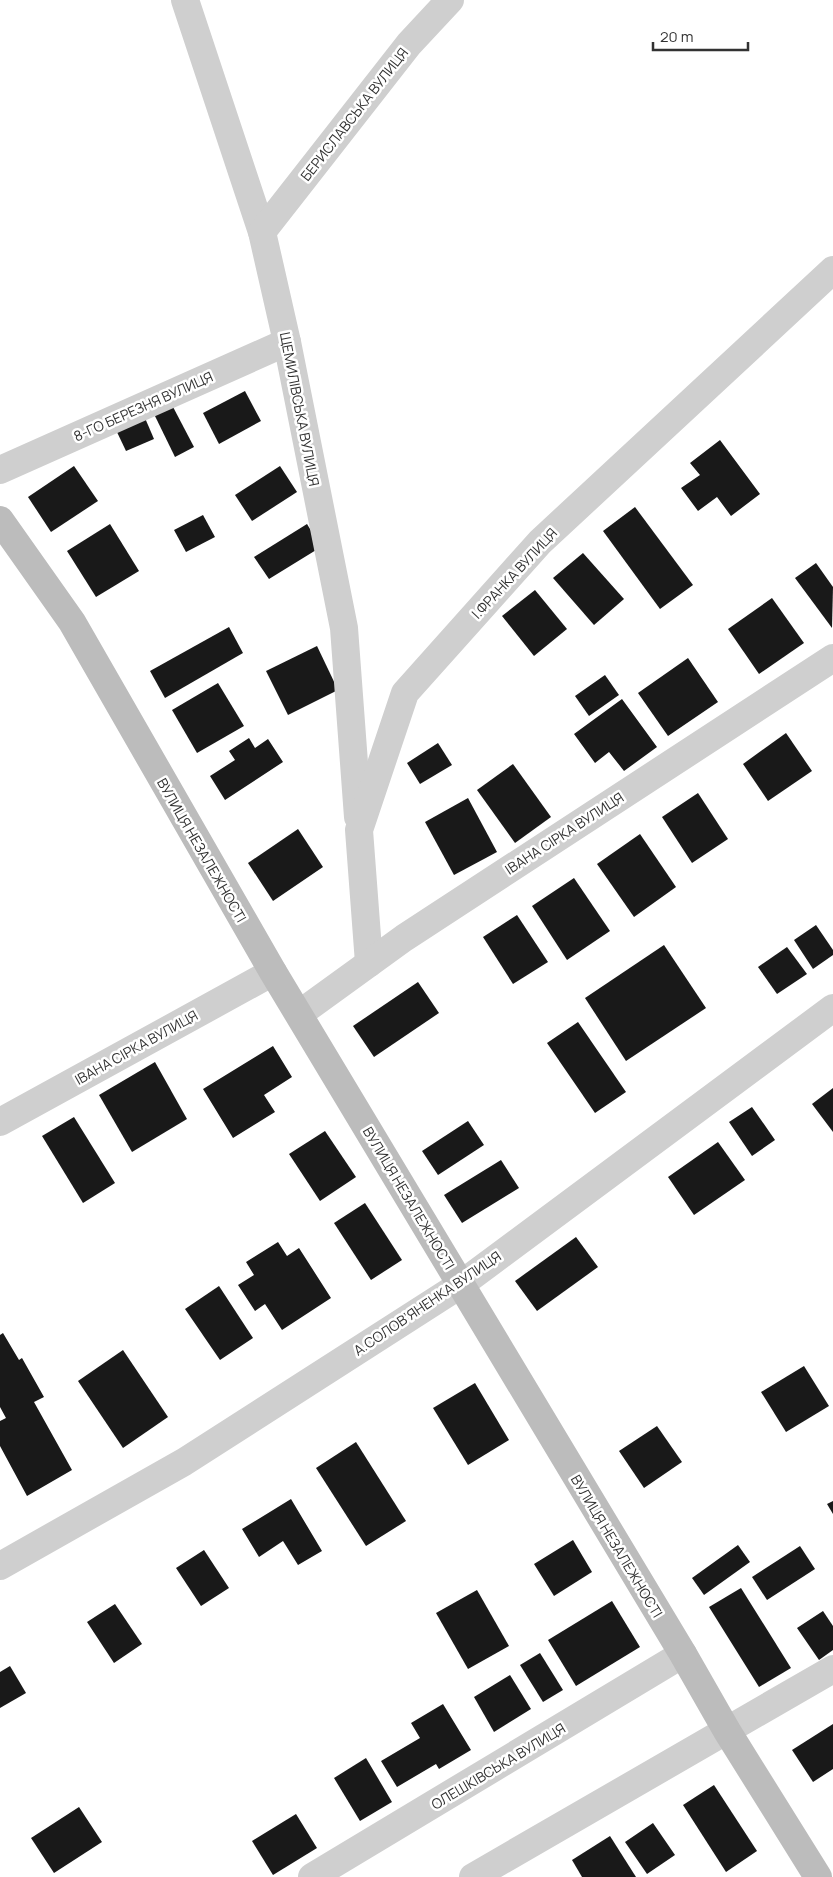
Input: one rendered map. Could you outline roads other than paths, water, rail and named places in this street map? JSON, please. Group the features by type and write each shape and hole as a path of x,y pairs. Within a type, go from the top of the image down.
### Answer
{"street":[{"name":"ЩЕМИЛІВСЬКА ВУЛИЦЯ","path":"185,0 262,232 287,342 344,628 359,830"},
{"name":"БЕРИСЛАВСЬКА ВУЛИЦЯ","path":"262,232 409,44 450,0"},
{"name":"І.ФРАНКА ВУЛИЦЯ","path":"369,963 359,830 405,693 540,542 833,270"},
{"name":"8-ГО БЕРЕЗНЯ ВУЛИЦЯ","path":"0,470 287,342"},
{"name":"ВУЛИЦЯ НЕЗАЛЕЖНОСТІ","path":"0,520 72,622 273,972 683,1654 726,1731 818,1877"},
{"name":"ІВАНА СІРКА ВУЛИЦЯ","path":"299,1014 404,938 833,658"},
{"name":"ІВАНА СІРКА ВУЛИЦЯ","path":"0,1122 273,972"},
{"name":"А.СОЛОВ’ЯНЕНКА ВУЛИЦЯ","path":"0,1566 184,1462 460,1285 833,1008"},
{"name":"ОЛЕШКІВСЬКА ВУЛИЦЯ","path":"312,1877 683,1654"},
{"path":"473,1877 833,1669"}]}
